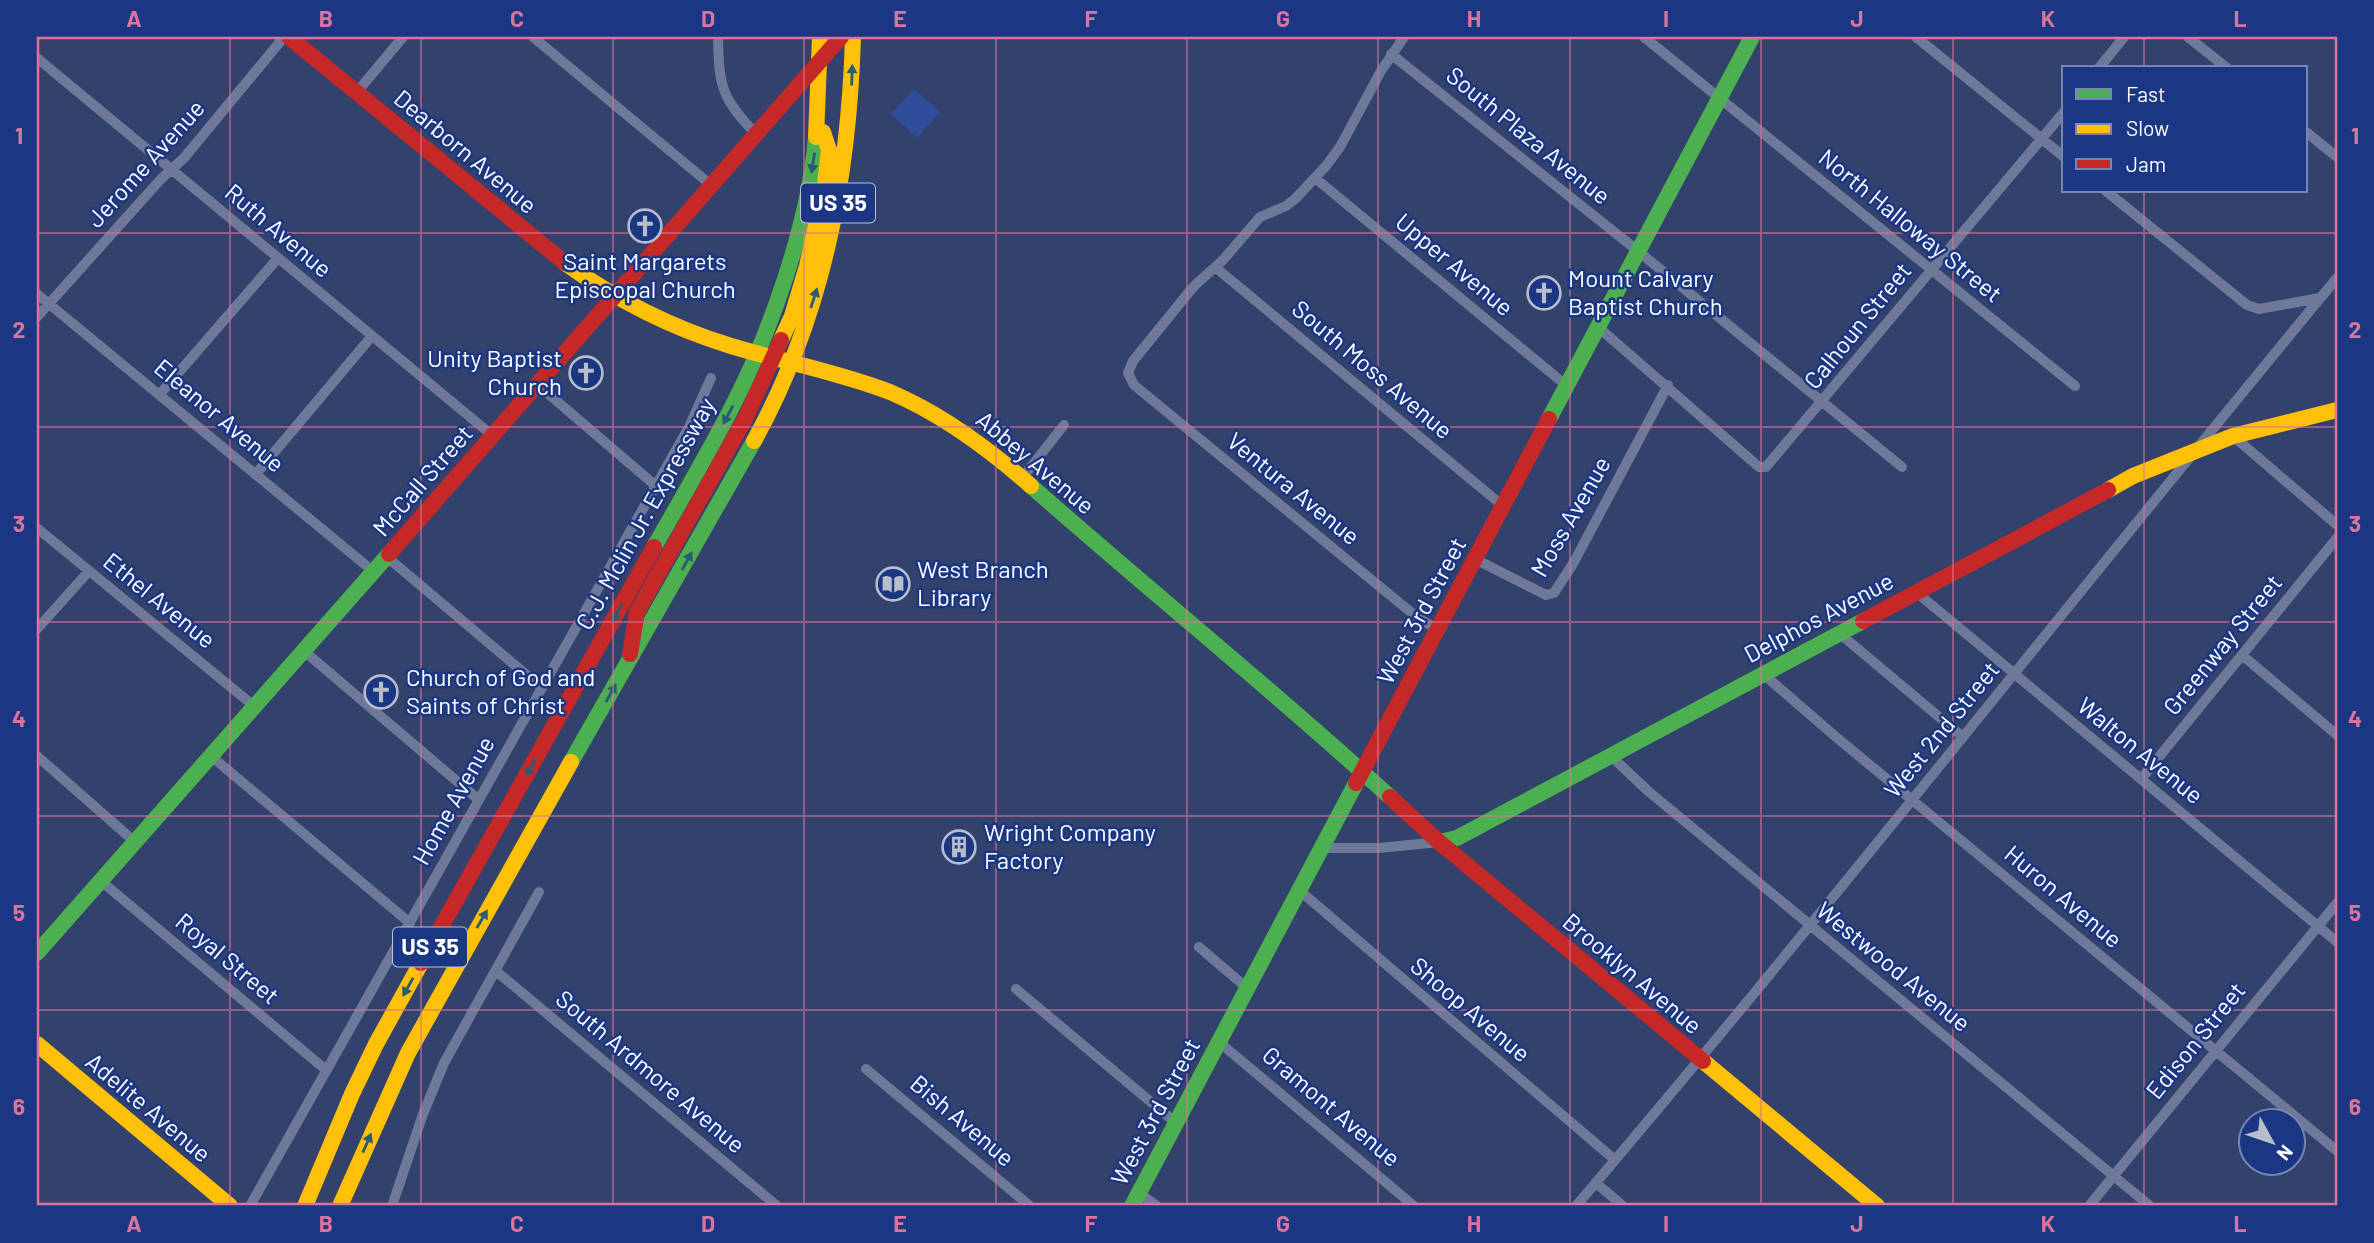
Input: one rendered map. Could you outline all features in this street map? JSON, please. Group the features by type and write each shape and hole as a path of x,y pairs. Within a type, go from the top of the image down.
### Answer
{"main road":[{"name":"Dearborn Avenue","path":"287,37 548,250 617,296"},
{"name":"C.J. Mclin Jr. Expressway","path":"307,1200 376,1044 724,422 757,353 800,225 813,162 818,120 820,37"},
{"name":"McCall Street","path":"37,953 617,296 841,37"},
{"name":"US 35","path":"340,1206 408,1053 752,445 792,363 817,290 839,201 848,146 853,37"},
{"name":"West 3rd Street","path":"1135,1200 1752,37"},
{"path":"629,663 637,612 746,416 792,316 807,266 825,184 829,150 818,120"},
{"name":"Abbey Avenue","path":"617,296 691,333 857,380 924,408 976,441 1362,771"},
{"name":"Delphos Avenue","path":"1439,842 1457,838 1612,757 2133,476 2233,436 2337,410"},
{"name":"Brooklyn Avenue","path":"1362,771 1439,842 1877,1206"},
{"name":"Adelite Avenue","path":"37,1044 230,1206"}],"street":[{"name":"Jerome Avenue","path":"37,317 184,158 287,37"},
{"path":"357,92 403,37"},
{"path":"533,37 711,185"},
{"path":"718,37 719,77 723,92 730,105 756,134"},
{"path":"1215,267 1260,217 1286,206 1315,178 1339,147 1391,54 1404,37"},
{"name":"North Halloway Street","path":"1644,37 2075,386"},
{"path":"1916,37 2062,155"},
{"path":"2101,66 2124,37"},
{"path":"2188,37 2224,66"},
{"name":"South Plaza Avenue","path":"1391,54 1902,467"},
{"name":"Ruth Avenue","path":"37,58 493,436"},
{"name":"Calhoun Street","path":"1668,385 1759,467 1764,468 2062,114"},
{"path":"2308,134 2337,157"},
{"name":"Upper Avenue","path":"1315,178 1567,386"},
{"path":"2107,192 2247,306 2259,309 2320,298"},
{"path":"160,394 278,258"},
{"name":"Ventura Avenue","path":"1215,267 1194,286 1133,361 1128,373 1134,385 1418,618 1437,629"},
{"name":"South Moss Avenue","path":"1215,267 1503,506"},
{"name":"West 2nd Street","path":"1576,1206 1699,1060 2337,278"},
{"name":"Eleanor Avenue","path":"37,294 374,572"},
{"path":"1598,327 1668,385"},
{"path":"257,474 372,336"},
{"name":"Home Avenue","path":"250,1206 689,427 711,378"},
{"path":"538,385 656,486"},
{"name":"Moss Avenue","path":"1475,559 1546,595 1554,593 1574,562 1668,385"},
{"path":"1022,478 1064,425"},
{"path":"2233,436 2337,525"},
{"name":"Ethel Avenue","path":"37,528 255,707"},
{"name":"Greenway Street","path":"2141,779 2337,538"},
{"path":"387,557 542,688"},
{"path":"37,629 89,571"},
{"name":"Walton Avenue","path":"1916,592 2337,942"},
{"path":"1839,633 1963,737"},
{"path":"304,651 479,800"},
{"path":"2242,655 2337,735"},
{"name":"Huron Avenue","path":"1763,674 2337,1151"},
{"path":"37,756 135,842"},
{"path":"211,756 410,923"},
{"name":"Westwood Avenue","path":"1612,757 1648,791 2150,1206"},
{"name":"Delphos Avenue","path":"1322,848 1379,848 1439,842"},
{"name":"Royal Street","path":"101,881 326,1070"},
{"name":"Shoop Avenue","path":"1299,890 1615,1160"},
{"path":"392,1206 435,1084 539,892"},
{"name":"Edison Street","path":"2089,1206 2337,903"},
{"path":"1199,947 1247,988"},
{"name":"South Ardmore Avenue","path":"496,971 777,1206"},
{"path":"1016,989 1176,1123"},
{"name":"Gramont Avenue","path":"1219,1042 1414,1206"},
{"name":"Bish Avenue","path":"866,1069 1030,1206"},
{"path":"1596,1183 1623,1206"},
{"path":"1135,1200 1157,1206"}],"shaded area":[{"path":"914,89 940,112 917,138 891,114"}],"traffic: fast":[{"path":"1549,419 1752,37"},
{"path":"654,547 745,381 773,313 805,206 816,137"},
{"path":"571,762 754,441"},
{"path":"1031,486 1390,797"},
{"path":"37,953 389,554"},
{"path":"1439,842 1457,838 1863,621"},
{"path":"1132,1206 1356,783"}],"traffic: slow":[{"path":"816,137 820,37"},
{"path":"754,441 778,394 798,345 828,245 846,142 853,37"},
{"path":"781,340 792,316 807,266 825,184 829,150 823,132"},
{"path":"565,263 624,300 687,330 731,346 851,379 909,401 964,433 1031,486"},
{"path":"2108,490 2133,476 2233,436 2337,410"},
{"path":"340,1206 408,1053 571,762"},
{"path":"305,1206 352,1094 421,963"},
{"path":"37,1044 230,1206"},
{"path":"1703,1061 1877,1206"}],"traffic: jam":[{"path":"289,37 565,263"},
{"path":"389,554 841,37"},
{"path":"630,654 637,612 746,417 781,340"},
{"path":"1356,783 1549,419"},
{"path":"1863,621 2108,490"},
{"path":"421,963 654,547"},
{"path":"1390,797 1439,842 1703,1061"}],"place":[{"name":"Saint Margarets Episcopal Church","path":"645,226"},
{"name":"Mount Calvary Baptist Church","path":"1544,293"},
{"name":"Unity Baptist Church","path":"586,373"},
{"name":"West Branch Library","path":"893,584"},
{"name":"Church of God and Saints of Christ","path":"381,692"},
{"name":"Wright Company Factory","path":"959,847"}]}
